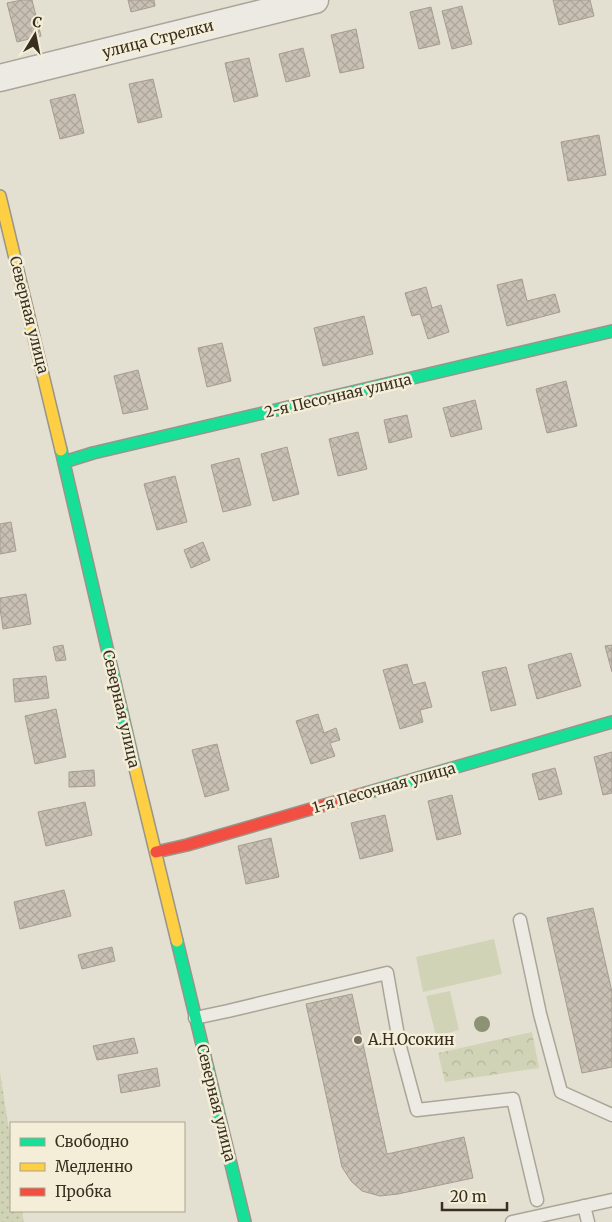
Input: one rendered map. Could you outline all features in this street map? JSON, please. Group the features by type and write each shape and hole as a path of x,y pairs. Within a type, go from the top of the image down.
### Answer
{"main road":[{"name":"Северная улица","path":"0,196 109,659 245,1222"},
{"name":"2-я Песочная улица","path":"64,462 612,331"},
{"name":"1-я Песочная улица","path":"156,852 187,845 612,722"}],"street":[{"name":"улица Стрелки","path":"0,78 315,0"}],"lane":[{"path":"520,920 540,1014 561,1092 612,1115"},
{"path":"195,1018 387,973 400,1047 416,1110 513,1099 537,1200"},
{"path":"512,1222 612,1200"},
{"path":"584,1206 588,1222"}],"green space":[{"path":"494,939 502,974 423,992 416,957"},
{"path":"450,991 459,1030 436,1036 426,996"},
{"path":"532,1032 539,1068 445,1082 438,1053"},
{"path":"0,1072 10,1137 10,1212 22,1212 24,1222 0,1222"}],"building":[{"path":"32,0 41,36 17,42 7,3"},
{"path":"128,0 154,0 155,6 131,12"},
{"path":"553,0 590,0 594,16 559,25"},
{"path":"462,6 472,44 452,49 442,11"},
{"path":"431,7 440,44 419,49 410,12"},
{"path":"356,29 364,68 340,73 331,35"},
{"path":"303,48 310,76 286,82 279,54"},
{"path":"249,58 258,96 234,102 225,63"},
{"path":"153,79 162,117 138,123 129,84"},
{"path":"75,94 84,133 60,139 50,100"},
{"path":"599,135 606,175 568,181 561,142"},
{"path":"522,279 527,301 555,294 560,312 507,326 497,285"},
{"path":"426,287 432,308 441,305 449,332 428,339 420,314 412,316 405,293"},
{"path":"364,316 373,354 323,366 314,328"},
{"path":"222,343 231,381 207,387 198,348"},
{"path":"138,370 148,409 123,414 114,376"},
{"path":"566,381 577,426 547,433 536,389"},
{"path":"475,400 482,429 451,437 443,408"},
{"path":"407,415 412,437 389,443 384,420"},
{"path":"358,432 367,469 338,476 329,439"},
{"path":"287,447 299,494 273,501 261,454"},
{"path":"239,458 251,505 223,512 211,465"},
{"path":"175,476 187,522 157,530 144,484"},
{"path":"11,522 16,551 0,554 0,524"},
{"path":"203,542 210,560 191,568 184,550"},
{"path":"26,594 31,624 3,629 0,598"},
{"path":"63,645 66,660 56,661 53,647"},
{"path":"612,645 612,672 605,646"},
{"path":"571,653 581,686 537,699 528,665"},
{"path":"407,664 413,685 425,682 432,707 420,710 423,722 400,729 383,670"},
{"path":"506,667 516,705 491,711 482,672"},
{"path":"46,676 49,698 15,702 13,679"},
{"path":"56,709 66,757 35,764 25,716"},
{"path":"318,714 324,733 336,728 340,740 330,743 335,756 311,764 296,721"},
{"path":"217,744 229,790 205,797 192,750"},
{"path":"612,752 612,793 603,795 594,757"},
{"path":"555,768 562,794 539,800 532,774"},
{"path":"94,770 95,786 69,787 69,772"},
{"path":"452,795 461,834 437,840 428,801"},
{"path":"85,802 92,835 46,846 38,812"},
{"path":"385,815 393,851 360,859 351,823"},
{"path":"271,838 279,877 246,884 238,846"},
{"path":"64,890 71,916 20,929 14,902"},
{"path":"593,908 612,992 612,1067 582,1073 547,918"},
{"path":"112,947 115,961 82,969 78,955"},
{"path":"352,994 387,1154 464,1137 473,1178 380,1196 362,1191 351,1181 342,1167 306,1004"},
{"path":"134,1038 138,1053 97,1060 93,1046"},
{"path":"157,1068 160,1086 121,1093 118,1075"}],"traffic: fast":[{"path":"64,462 93,453 612,331"},
{"path":"61,450 134,764"},
{"path":"366,793 612,722"},
{"path":"177,941 245,1222"}],"traffic: slow":[{"path":"0,196 61,450"},
{"path":"134,764 177,941"}],"traffic: jam":[{"path":"156,852 187,845 366,793"}],"place":[{"name":"А.Н.Осокин","path":"358,1040"}]}
